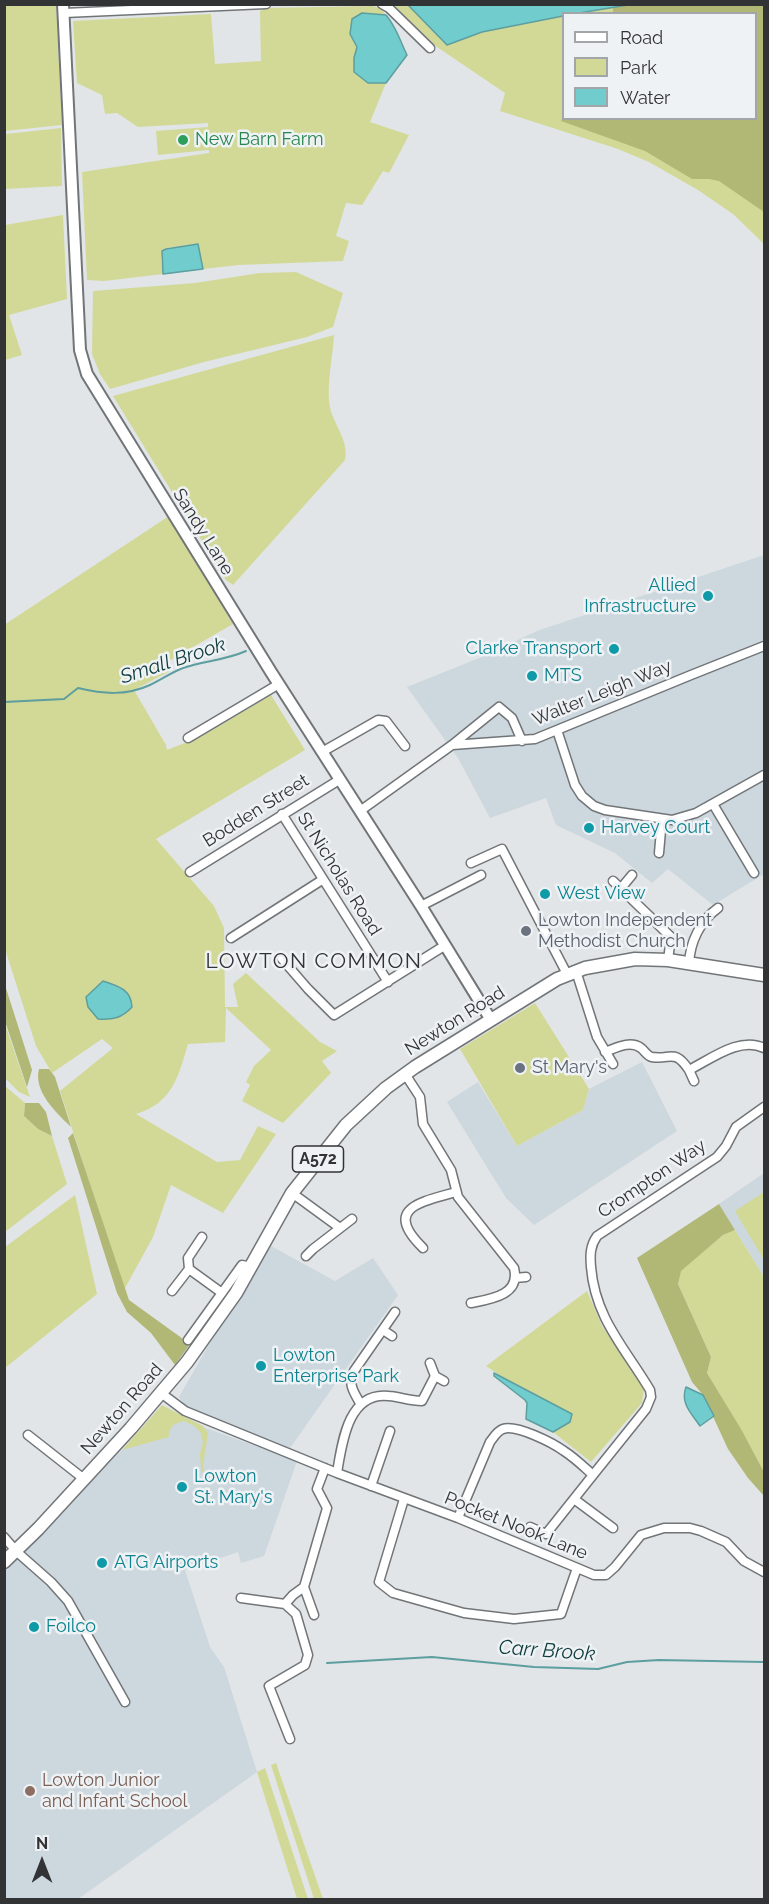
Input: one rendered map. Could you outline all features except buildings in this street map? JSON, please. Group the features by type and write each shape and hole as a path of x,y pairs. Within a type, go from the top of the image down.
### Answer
{"main road":[{"name":"Newton Road","path":"4,1562 17,1552 161,1393 208,1333 251,1267 292,1192 365,1105 405,1074 571,972 600,964 635,958 668,960 765,975"}],"street":[{"path":"64,9 266,4"},
{"path":"382,4 430,48"},
{"name":"Sandy Lane","path":"64,9 80,350 87,374 491,1020"},
{"name":"Walter Leigh Way","path":"452,745 535,739 765,646"},
{"path":"188,738 279,684"},
{"path":"360,811 452,745 500,707 512,717 522,741"},
{"path":"322,752 378,720 386,721 405,746"},
{"path":"557,730 575,785 582,796 594,806 605,810 672,820 696,813 765,775"},
{"name":"Bodden Street","path":"190,872 339,780"},
{"path":"713,804 754,873"},
{"name":"St Nicholas Road","path":"282,814 388,982"},
{"path":"659,854 662,819"},
{"path":"471,863 502,849 571,972 597,1038 612,1064"},
{"path":"421,906 481,875"},
{"path":"622,887 632,875"},
{"path":"231,938 322,880"},
{"path":"613,881 622,887 671,937 668,960"},
{"path":"689,964 691,951 701,924 717,908"},
{"path":"282,959 334,1015 444,946"},
{"path":"689,1070 743,1044 755,1044 765,1048"},
{"path":"605,1052 635,1045 650,1056 671,1055 678,1058 689,1070 694,1081"},
{"path":"405,1074 420,1098 423,1125 451,1170 456,1192 469,1212 512,1264 515,1278 508,1292 495,1299 471,1303"},
{"name":"Crompton Way","path":"530,1527 546,1534 646,1409 651,1397 650,1390 603,1318 592,1280 590,1254 593,1242 597,1236 717,1157 736,1127 765,1107"},
{"path":"292,1192 340,1228"},
{"path":"423,1248 406,1230 404,1222 407,1214 414,1206 424,1201 456,1192"},
{"path":"306,1256 352,1219"},
{"path":"172,1292 189,1269 188,1258 202,1237"},
{"name":"Newton Road","path":"188,1340 242,1265 251,1267"},
{"path":"189,1269 222,1293"},
{"path":"515,1278 526,1277"},
{"path":"360,1403 351,1388 350,1380 394,1312"},
{"path":"383,1330 392,1336"},
{"path":"430,1364 435,1376 444,1381"},
{"path":"338,1473 345,1435 360,1403 389,1396 406,1401 422,1401 435,1376"},
{"name":"Pocket Nook Lane","path":"161,1393 184,1411 404,1499 458,1518 594,1575 606,1575 641,1535 664,1528 690,1528 726,1542 744,1561 765,1572"},
{"path":"458,1518 490,1442 502,1429 516,1428 564,1450 593,1475"},
{"path":"371,1486 390,1431"},
{"path":"28,1435 84,1479"},
{"path":"285,1604 303,1587 327,1508 317,1488 325,1468"},
{"path":"404,1499 379,1582 393,1593 464,1613 514,1619 561,1614 577,1568"},
{"path":"574,1499 613,1528"},
{"path":"4,1537 68,1601 125,1702"},
{"path":"303,1587 314,1616"},
{"path":"241,1598 285,1604 296,1614 308,1655 305,1665 269,1686"},
{"path":"265,1676 291,1738"}],"shaded area":[{"path":"764,555 764,874 713,905 668,869 652,883 615,853 556,825 546,798 490,818 458,758 407,687 484,656 537,631"},
{"path":"642,1062 677,1131 534,1225 506,1198 447,1102 478,1082 517,1146 583,1110 589,1089"},
{"path":"764,1173 764,1277 719,1204"},
{"path":"271,1246 335,1281 373,1258 398,1295 290,1448 186,1407 179,1397 232,1304"},
{"path":"178,1418 297,1461 264,1556 241,1563 238,1552 185,1570 210,1647 224,1667 257,1772 78,1899 5,1900 5,1564 122,1450"}],"green space":[{"path":"628,4 764,5 764,212 719,181 692,179 645,151 561,121 562,119 757,120 757,12 613,12 613,7"},
{"path":"4,5 56,5 62,125 5,131"},
{"path":"391,5 764,5 764,244 733,214 698,190 649,162 618,149 500,111 505,93 437,47 395,6"},
{"path":"373,6 381,9 386,15 378,14 350,34 357,47 354,58 368,83 386,83 370,122 409,135 389,173 383,171 362,205 346,203 336,236 349,241 343,261 239,265 203,269 197,244 166,248 161,258 163,274 104,281 87,280 82,172 209,153 209,150 158,155 156,131 208,127 208,123 138,127 117,113 105,114 102,95 77,83 73,21 211,14 215,64 261,61 260,11 265,8"},
{"path":"61,128 62,186 5,189 5,134"},
{"path":"63,215 67,299 9,315 22,355 5,360 5,225"},
{"path":"296,272 343,293 333,327 307,337 204,362 110,389 100,374 92,354 93,291 195,283 260,273"},
{"path":"334,335 329,403 344,441 345,460 233,585 226,580 113,396"},
{"path":"169,516 233,624 167,662 170,671 134,690 167,750 202,736 271,695 305,750 156,839 214,906 224,928 225,1007 238,1007 233,984 246,973 320,1042 337,1051 322,1061 331,1073 283,1123 242,1101 250,1085 246,1082 254,1066 271,1050 226,1008 225,1042 188,1044 172,1088 158,1103 136,1114 217,1162 240,1160 258,1126 276,1134 223,1213 171,1185 153,1237 124,1290 60,1091 113,1048 102,1039 52,1073 36,1046 5,949 4,625"},
{"path":"5,985 32,1070 27,1087 5,1021"},
{"path":"535,1003 589,1089 583,1110 517,1146 460,1049"},
{"path":"4,1021 30,1097 19,1092 5,1078"},
{"path":"39,1069 49,1069 55,1077 71,1127 53,1109 43,1094 38,1078"},
{"path":"5,1086 25,1103 24,1116 38,1129 52,1136 67,1184 5,1232"},
{"path":"25,1103 39,1103 46,1112 52,1136 38,1129 24,1116"},
{"path":"73,1133 129,1300 190,1344 175,1365 151,1333 127,1312 117,1293 68,1138"},
{"path":"764,1192 764,1260 735,1211"},
{"path":"75,1195 97,1294 5,1368 5,1247"},
{"path":"719,1204 735,1230 723,1235 681,1271 678,1284 711,1357 707,1373 764,1472 764,1496 728,1449 703,1395 692,1382 637,1258"},
{"path":"735,1230 764,1277 764,1472 707,1373 711,1357 678,1284 680,1271 723,1235"},
{"path":"587,1291 602,1326 644,1388 642,1403 591,1462 553,1432 570,1422 486,1366"},
{"path":"162,1405 203,1426 208,1433 203,1466 206,1479 201,1469 200,1454 203,1442 201,1433 193,1425 183,1421 173,1425 169,1437 122,1450"},
{"path":"276,1763 323,1899 314,1899 271,1765"},
{"path":"265,1768 308,1899 297,1899 257,1772"}],"water":[{"path":"408,5 628,5 585,12 562,12 562,16 482,32 447,45"},
{"path":"362,13 386,15 396,30 407,55 386,83 368,83 354,72 357,47 350,34 352,19"},
{"path":"198,244 203,269 163,274 162,251"},
{"path":"103,981 119,987 129,996 132,1007 121,1016 113,1019 98,1019 88,1007 86,997"},
{"path":"494,1373 572,1414 570,1422 553,1432 526,1419 527,1403 525,1400 494,1376"},
{"path":"686,1387 703,1395 714,1416 700,1426 685,1403"}],"waterway":[{"name":"Small Brook","path":"4,702 64,699 78,688 105,693 132,691 150,685 183,668 246,651"},
{"name":"Carr Brook","path":"327,1663 432,1657 534,1667 598,1669 627,1662 659,1660 764,1662"}],"place":[{"name":"New Barn Farm","path":"183,140"},
{"name":"Allied Infrastructure","path":"708,596"},
{"name":"Clarke Transport","path":"614,649"},
{"name":"MTS","path":"532,676"},
{"name":"Harvey Court","path":"589,828"},
{"name":"West View","path":"545,894"},
{"name":"Lowton Independent Methodist Church","path":"526,931"},
{"name":"St Mary's","path":"520,1068"},
{"name":"Lowton Enterprise Park","path":"261,1366"},
{"name":"Lowton St. Mary's","path":"182,1487"},
{"name":"ATG Airports","path":"102,1563"},
{"name":"Foilco","path":"34,1627"},
{"name":"Lowton Junior and Infant School","path":"30,1791"}],"district":[{"name":"LOWTON COMMON","path":"314,962"}]}
